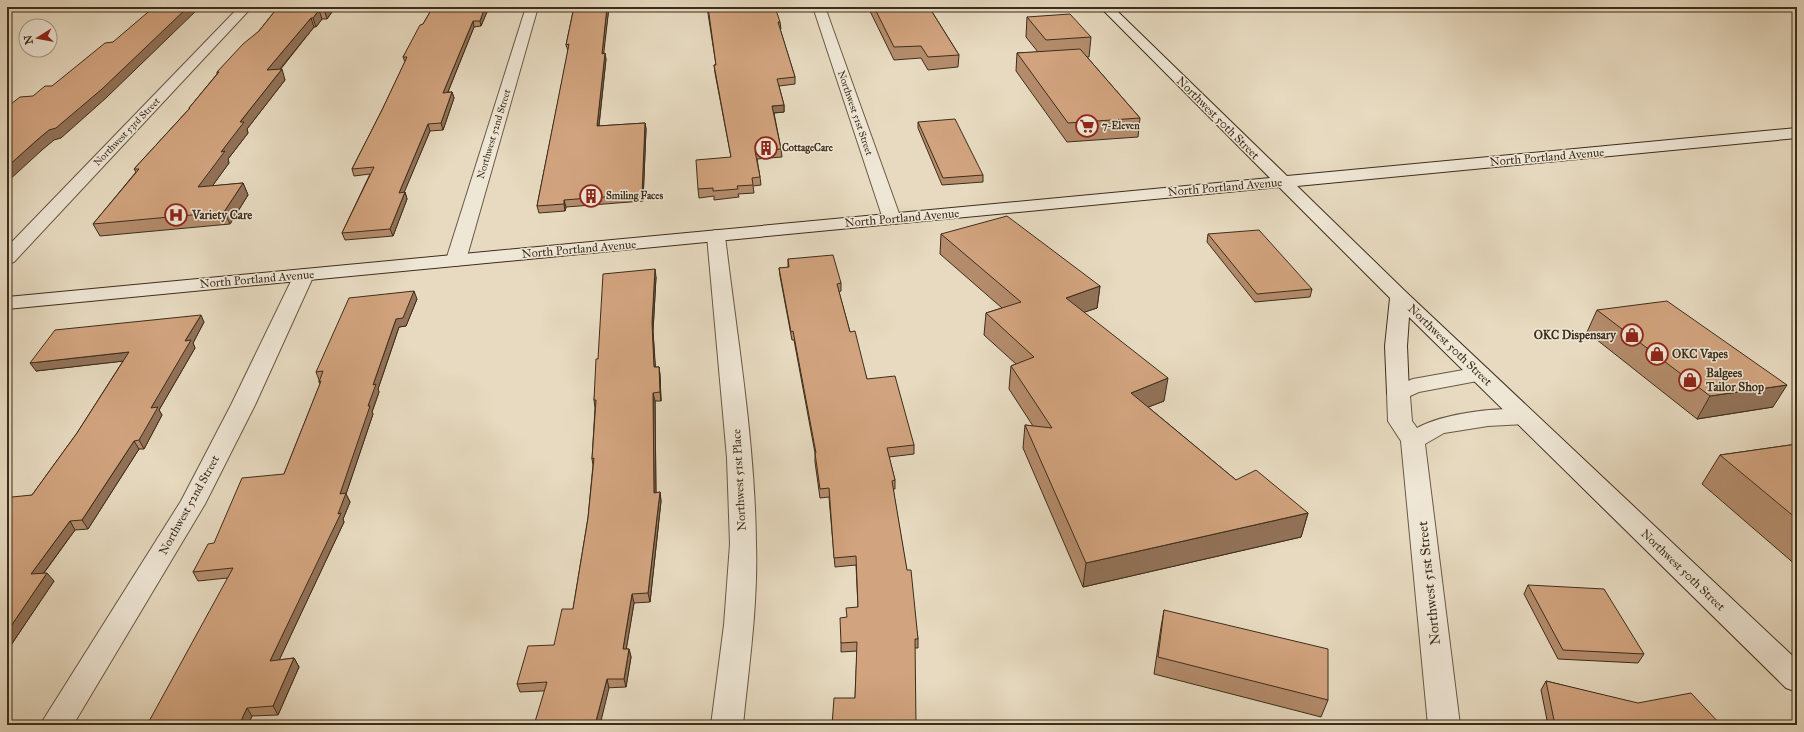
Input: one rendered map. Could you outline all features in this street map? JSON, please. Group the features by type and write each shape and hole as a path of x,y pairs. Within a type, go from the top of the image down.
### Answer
{"street":[{"name":"Northwest 53rd Street","path":"7,258 246,7"},
{"name":"Northwest 52nd Street","path":"456,260 532,7"},
{"name":"Northwest 51st Street","path":"819,7 892,219"},
{"name":"Northwest 50th Street","path":"1106,7 1400,297 1797,679"},
{"name":"North Portland Avenue","path":"7,303 1797,134"},
{"name":"Northwest 51st Place","path":"716,236 739,458 743,544 740,625 727,725"},
{"name":"Northwest 52nd Street","path":"56,725 192,504 243,405 304,275"},
{"name":"Northwest 51st Street","path":"1400,297 1396,359 1400,421 1414,441 1444,725"},
{"path":"1398,393 1413,386 1480,374"},
{"path":"1414,441 1437,427 1488,418 1525,418"}],"building":[{"path":"154,7 188,7 102,89 56,128 49,130 7,167 7,107 20,97 33,96 45,86 52,86 105,43 113,42"},
{"path":"278,7 326,7 319,10 313,18 311,18 267,70 282,69 240,122 244,122 221,152 225,151 198,187 243,183 224,212 93,224 139,169 134,169 190,108 219,72 217,72 243,44 259,31"},
{"path":"433,7 485,7 480,21 473,21 443,93 452,92 441,123 428,124 399,193 405,192 390,229 342,233 374,167 352,169 407,57 403,57 420,25 423,24"},
{"path":"574,7 607,7 602,54 605,53 597,126 645,123 642,194 564,200 564,204 537,206 569,44 566,45"},
{"path":"708,7 775,7 780,22 778,22 795,77 777,79 784,105 772,106 781,149 755,151 760,177 752,178 753,185 737,186 738,189 713,191 713,188 698,189 696,160 731,157 714,65 716,65"},
{"path":"874,7 929,7 959,55 928,57 921,46 894,47"},
{"path":"1070,14 1091,37 1046,40 1027,17"},
{"path":"1080,49 1140,118 1068,123 1017,53"},
{"path":"955,119 983,175 943,178 918,122"},
{"path":"1007,216 1100,286 1066,298 1168,378 1131,393 1236,480 1256,470 1308,513 1086,563 1025,425 1052,428 1011,366 1034,357 986,313 1021,302 941,234"},
{"path":"1259,230 1312,289 1257,294 1208,234"},
{"path":"833,255 841,283 837,284 850,332 855,331 867,379 895,376 914,445 887,448 895,480 892,481 907,570 911,570 918,639 915,639 916,725 832,725 834,698 855,698 857,642 841,643 840,618 847,617 846,608 858,607 856,556 834,558 829,488 820,489 816,453 793,331 791,332 779,268 789,267 788,259"},
{"path":"655,269 652,323 654,367 659,367 660,392 653,393 654,493 660,492 648,593 632,594 623,649 629,649 624,679 607,679 595,725 534,725 547,682 517,684 528,646 554,645 562,609 573,609 588,518 594,458 592,459 596,400 594,400 596,359 598,359 603,274"},
{"path":"414,291 403,318 396,319 373,385 376,384 368,406 370,406 340,494 346,493 338,514 341,513 270,661 294,658 273,706 247,708 239,725 147,725 233,568 193,572 208,544 214,543 242,478 284,474 321,381 319,382 323,371 316,372 349,298"},
{"path":"1667,301 1787,385 1710,396 1597,310"},
{"path":"201,315 185,341 191,340 151,408 158,407 139,440 134,441 82,520 70,521 31,574 47,573 7,632 7,529 12,522 7,523 7,503 12,497 32,495 77,433 129,352 30,363 55,330"},
{"path":"1797,444 1797,519 1720,455"},
{"path":"1528,585 1604,589 1644,654 1563,650"},
{"path":"1164,610 1328,649 1328,700 1158,657"},
{"path":"1546,681 1638,703 1691,693 1721,725 1555,725"}],"place":[{"name":"7-Eleven","path":"1087,126"},
{"name":"CottageCare","path":"766,148"},
{"name":"Smiling Faces","path":"591,196"},
{"name":"Variety Care","path":"176,215"},
{"name":"OKC Dispensary","path":"1632,335"},
{"name":"OKC Vapes","path":"1657,354"},
{"name":"Balgees Tailor Shop","path":"1690,380"}]}
